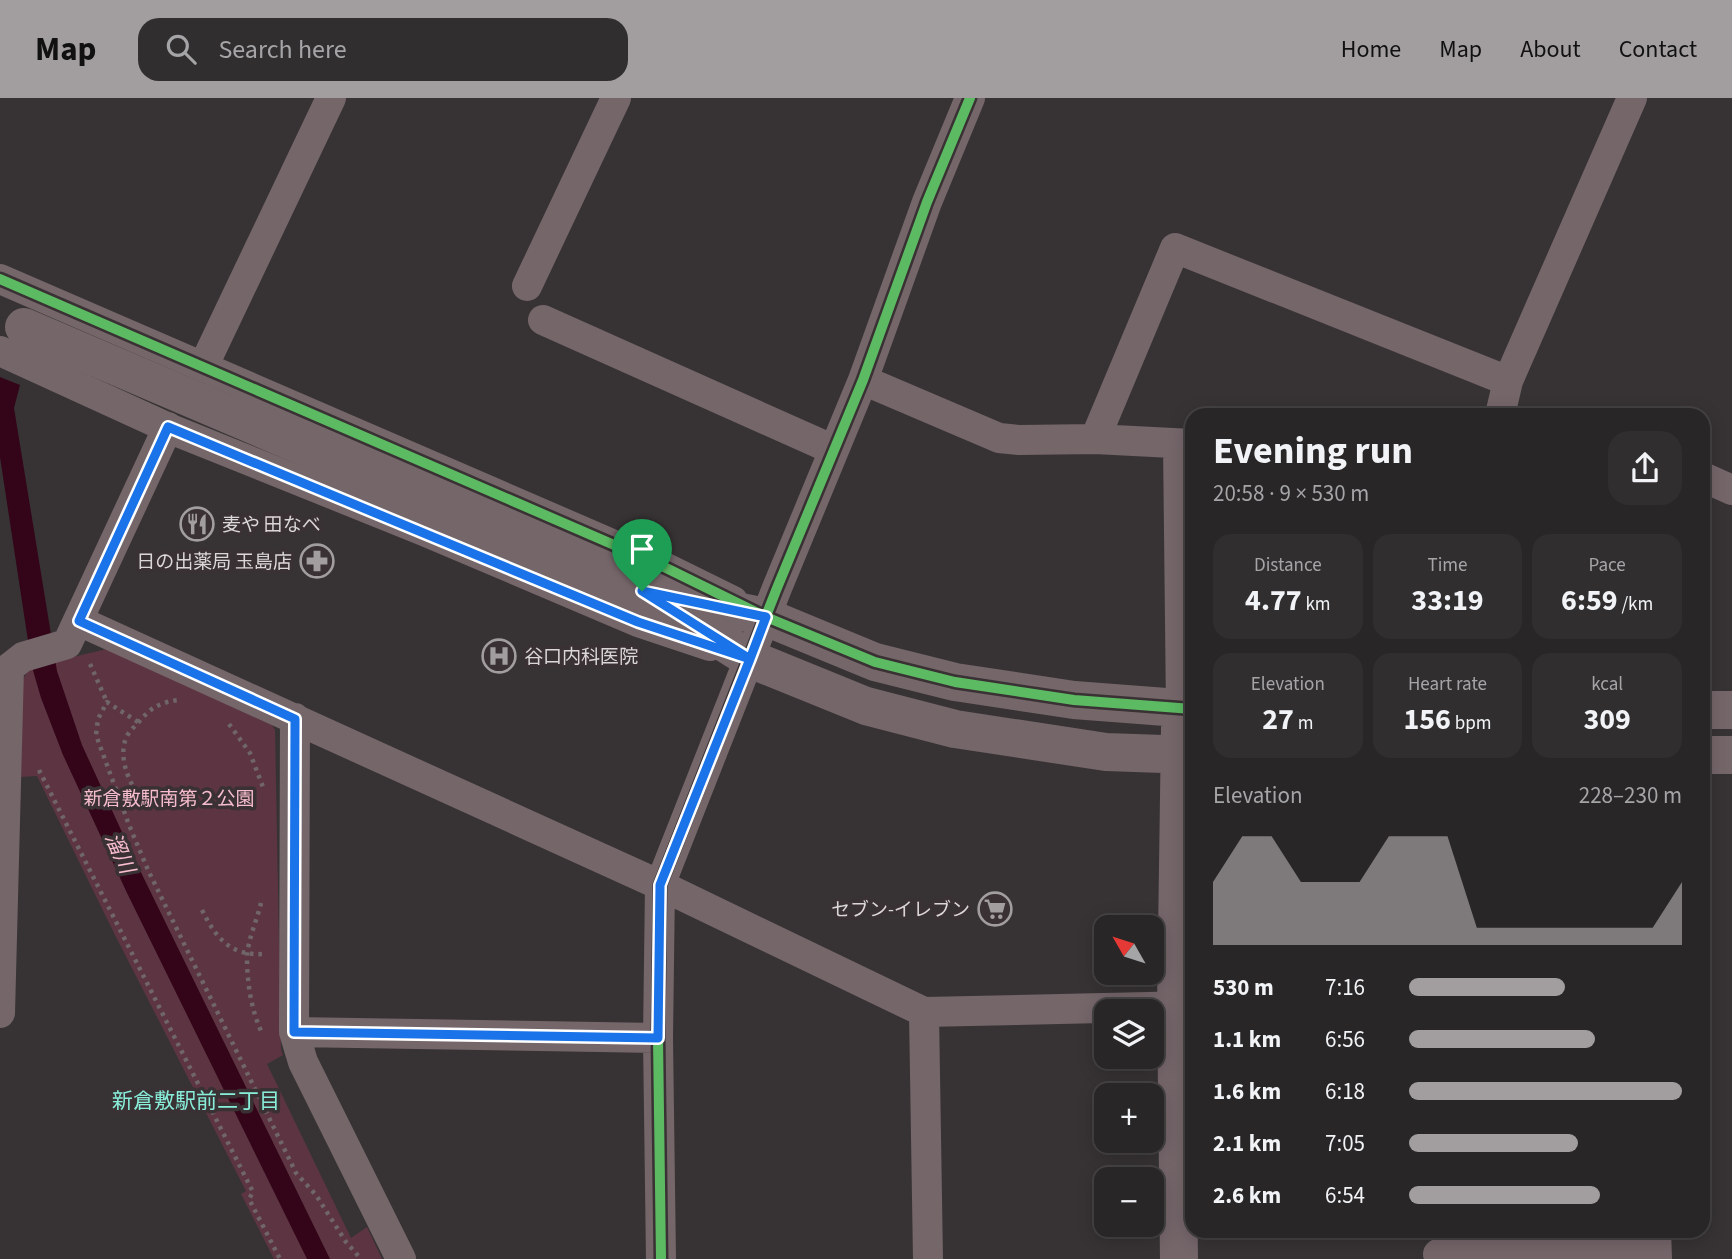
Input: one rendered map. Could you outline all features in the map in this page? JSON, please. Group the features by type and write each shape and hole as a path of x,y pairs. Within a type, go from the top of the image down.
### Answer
{"street":[{"path":"203,367 331,98"},
{"path":"527,286 616,98"},
{"path":"661,1259 658,1038 660,885 863,380 927,202 970,98"},
{"path":"1502,408 1508,381 1632,98"},
{"path":"1095,439 1175,248 1508,381"},
{"path":"0,279 658,564 766,617 875,662 954,682 1074,701 1185,709"},
{"path":"543,320 834,450"},
{"path":"12,339 642,591 766,617"},
{"path":"12,339 168,427 638,622 750,659 866,706 955,729 1106,752 1185,755 1179,1259"},
{"path":"863,380 999,438 1185,444"},
{"path":"77,640 168,427"},
{"path":"1710,480 1732,490"},
{"path":"642,591 750,659"},
{"path":"0,1013 9,668 12,652 77,640 295,719 660,885 924,1012 1184,1006"},
{"path":"1710,710 1732,710"},
{"path":"295,719 294,1032 303,1062 401,1259"},
{"path":"1710,755 1732,755"},
{"path":"924,1012 928,1259"},
{"path":"294,1032 658,1038"},
{"path":"1438,1248 1653,1247"}],"path":[{"path":"77,640 107,702 138,722"},
{"path":"141,799 131,785 124,751 127,737 149,709 166,702 185,699"},
{"path":"107,702 98,719 96,735 148,870 296,1172 316,1195 361,1259"},
{"path":"221,718 230,725 250,752 265,796"},
{"path":"7,753 28,751 31,755 253,1192 249,1199 281,1259"},
{"path":"264,892 247,955 254,1017 264,1039"},
{"path":"202,910 216,934 228,946 247,955 294,953"}],"green space":[{"name":"新倉敷駅南第２公園","path":"107,649 272,725 275,730 283,1055 267,1064 351,1238 367,1227 382,1259 274,1259 241,1194 246,1191 37,776 19,777 15,693 30,667"},
{"path":"1446,1238 1623,1238 1623,1241 1446,1244"}],"water":[{"name":"溜川","path":"0,377 20,385 14,408 57,671 82,745 133,856 330,1259 307,1259 127,893 63,755 41,698 32,667 0,457"}],"cycle path":[{"path":"661,1259 658,1038 660,885 777,588 863,380 927,202 970,98"},
{"path":"0,279 658,564 766,617 875,662 955,682 1074,700 1185,708"}],"place":[{"name":"麦や 田なべ","path":"197,524"},
{"name":"日の出薬局 玉島店","path":"317,561"},
{"name":"谷口内科医院","path":"499,656"},
{"name":"セブン-イレブン","path":"995,909"}],"district":[{"name":"新倉敷駅前二丁目","path":"196,1101"}],"route":[{"path":"642,591 750,659 660,885 658,1038 294,1032 295,719 79,621 168,427 638,622 750,659 766,617 642,591"}]}
